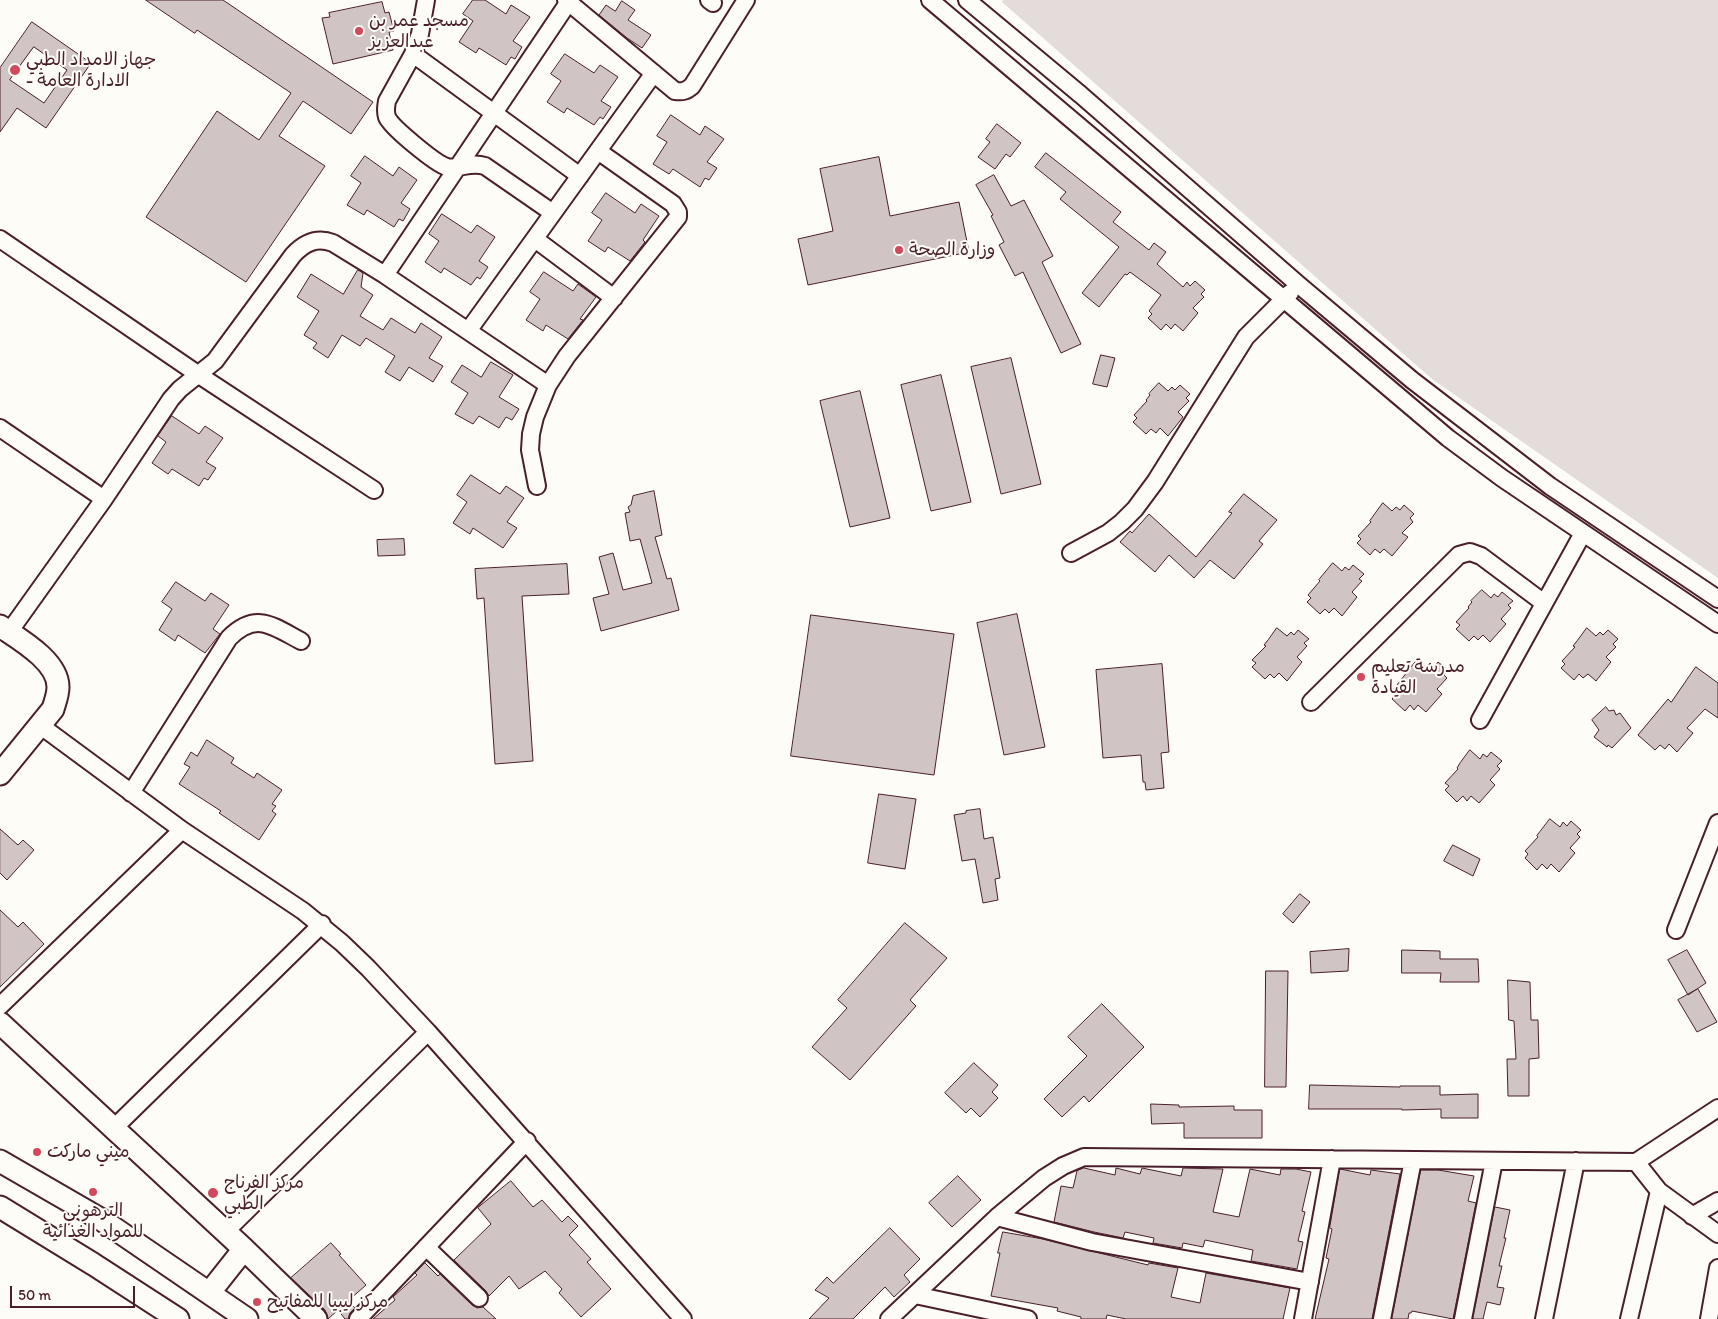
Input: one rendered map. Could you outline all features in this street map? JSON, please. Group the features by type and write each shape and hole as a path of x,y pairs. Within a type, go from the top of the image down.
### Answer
{"main road":[{"path":"0,774 41,726 57,697 58,685 55,673 49,664 38,653 5,629"},
{"path":"0,1023 244,1249 316,1319"},
{"path":"0,1161 102,1220 247,1319"},
{"path":"0,1207 178,1319"},
{"path":"210,1292 244,1249"}],"street":[{"path":"426,0 420,34 413,54 387,101 387,117 396,128 437,163 450,167 473,164 485,166 553,213"},
{"path":"384,275 568,1 675,91 682,92 688,90 746,0"},
{"path":"930,0 1448,438 1502,478 1718,624"},
{"path":"967,0 1081,95 1299,285 1412,380 1550,486 1718,599"},
{"path":"413,54 580,176"},
{"path":"468,331 654,73"},
{"path":"537,486 530,450 531,434 535,417 548,385 567,356 675,222 678,212 673,204 598,151"},
{"path":"0,239 198,375 374,490"},
{"path":"535,239 614,298"},
{"path":"5,629 104,499 171,399 180,389 216,361 293,254 307,243 324,240 333,243 548,385"},
{"path":"1071,553 1108,533 1135,509 1155,482 1246,337 1299,285"},
{"path":"0,428 104,499"},
{"path":"1480,720 1583,533"},
{"path":"1312,702 1459,555 1470,552 1481,556 1544,603"},
{"path":"131,793 229,638 238,629 248,624 259,622 268,624 301,641"},
{"path":"41,726 182,830 304,910 322,924 368,968 428,1032 683,1319"},
{"path":"1676,930 1718,823"},
{"path":"0,1006 182,830"},
{"path":"113,1129 322,924"},
{"path":"225,1232 428,1032"},
{"path":"889,1319 997,1217 1044,1178 1063,1166 1084,1157 1636,1162 1718,1108"},
{"path":"358,1319 526,1141"},
{"path":"1303,1319 1332,1159"},
{"path":"1382,1319 1412,1160"},
{"path":"1463,1319 1494,1161"},
{"path":"1544,1319 1576,1161"},
{"path":"1636,1162 1659,1192 1718,1234"},
{"path":"1630,1319 1659,1192"},
{"path":"1692,1216 1718,1201"},
{"path":"997,1217 1092,1242 1310,1282"},
{"path":"426,1247 479,1298"},
{"path":"1709,1319 1718,1268"},
{"path":"915,1295 977,1314 1028,1319"}],"shaded area":[{"path":"1003,0 1718,0 1718,578 1432,379 1002,2"}],"building":[{"path":"146,0 223,0 373,102 351,134 303,101 279,136 325,166 246,282 146,217 217,111 259,140 291,93 197,30 195,33"},
{"path":"473,0 485,0 506,14 511,5 530,17 513,41 522,47 515,59 511,57 506,65 479,48 476,53 459,42 473,21 463,14"},
{"path":"622,1 635,10 628,20 651,35 642,48 599,15 606,5 615,11"},
{"path":"382,2 385,13 389,12 394,31 389,32 393,50 333,64 322,18 330,17 329,13"},
{"path":"32,22 91,63 46,128 17,108 0,132 0,68","holes":["34,47 67,70 44,103 10,80"]},
{"path":"565,54 594,73 600,65 618,77 601,101 611,107 603,119 600,117 594,125 567,108 564,113 547,102 561,81 551,74"},
{"path":"671,115 700,135 705,126 724,139 707,162 717,168 709,180 705,178 700,187 673,169 669,174 653,164 667,142 657,136"},
{"path":"997,124 1021,143 1010,157 1006,154 995,169 978,157 990,142 986,139"},
{"path":"1046,153 1121,212 1113,222 1149,250 1154,243 1166,252 1157,264 1183,287 1187,282 1190,286 1195,281 1205,290 1201,294 1204,297 1193,308 1198,313 1183,331 1175,324 1171,329 1166,324 1161,330 1148,318 1152,314 1149,311 1161,295 1130,272 1127,275 1125,274 1099,307 1082,293 1119,247 1060,199 1066,192 1035,167"},
{"path":"365,156 393,176 399,167 417,180 401,203 410,209 403,221 399,219 394,227 367,210 364,215 347,205 361,183 351,176"},
{"path":"879,157 890,216 959,202 969,252 808,285 798,239 833,231 820,169"},
{"path":"994,175 1011,206 1024,200 1053,256 1042,262 1081,344 1061,353 1023,272 1015,276 999,245 1004,242 991,216 993,215 976,185"},
{"path":"606,193 635,213 641,204 659,216 643,240 645,242 630,261 608,247 605,252 588,241 602,220 592,213"},
{"path":"442,214 471,233 477,225 495,237 479,261 488,267 480,279 477,277 471,285 444,268 441,273 425,262 439,241 429,234"},
{"path":"358,270 363,273 361,287 373,295 360,316 383,330 391,318 415,333 421,323 442,337 429,358 443,366 433,382 409,367 400,381 385,372 395,356 366,338 360,346 342,335 328,358 313,348 317,343 304,335 319,311 297,297 311,274 343,294"},
{"path":"544,272 573,291 578,284 596,297 580,319 583,320 568,339 546,325 543,331 526,320 540,299 530,292"},
{"path":"1101,355 1115,358 1107,387 1093,384"},
{"path":"1011,358 1041,484 1001,494 971,367"},
{"path":"491,362 513,375 499,397 519,409 512,420 506,417 499,428 479,416 473,424 455,414 468,393 451,382 462,365 481,377"},
{"path":"941,375 971,502 931,511 901,385"},
{"path":"1159,383 1168,391 1172,387 1175,390 1180,385 1190,394 1186,398 1189,401 1178,412 1183,417 1168,436 1160,428 1156,433 1151,429 1146,434 1133,422 1137,418 1134,415 1147,401 1149,394"},
{"path":"860,391 890,518 850,527 820,401"},
{"path":"172,416 199,434 205,426 223,438 206,462 216,468 208,480 204,478 199,486 172,469 168,474 152,463 166,442 158,436"},
{"path":"471,475 500,494 506,486 524,498 507,522 517,528 503,548 473,528 470,534 453,523 467,502 457,495"},
{"path":"654,491 662,535 655,537 667,579 671,578 679,610 601,631 593,598 609,594 599,557 613,553 623,590 652,583 640,539 630,541 625,513 630,512 628,507 631,505 633,496"},
{"path":"1244,494 1277,520 1259,541 1263,544 1234,579 1210,560 1194,578 1169,555 1155,572 1120,542 1130,531 1132,533 1149,514 1196,557 1232,513 1229,512"},
{"path":"1383,503 1392,511 1396,507 1400,510 1404,505 1414,514 1410,518 1413,522 1402,533 1408,537 1392,556 1384,549 1380,553 1375,549 1370,555 1357,543 1361,539 1358,536 1371,522"},
{"path":"404,539 405,555 378,556 377,540"},
{"path":"1333,563 1342,571 1345,567 1349,570 1353,565 1364,574 1359,579 1362,581 1352,592 1357,597 1342,616 1334,608 1329,613 1325,609 1320,614 1307,602 1311,598 1308,595"},
{"path":"567,564 569,594 522,596 533,761 495,764 484,598 477,599 475,569"},
{"path":"176,582 205,601 211,593 229,605 213,629 220,634 205,653 178,635 175,641 159,630 172,609 162,602"},
{"path":"1482,590 1491,598 1494,594 1498,597 1502,592 1513,601 1508,605 1511,608 1501,619 1506,624 1490,642 1483,635 1478,640 1474,636 1469,641 1456,629 1460,625 1456,622 1469,608 1471,601"},
{"path":"1017,614 1045,747 1004,755 977,623"},
{"path":"811,615 954,634 934,775 791,756"},
{"path":"1277,628 1287,636 1291,632 1294,635 1298,630 1309,639 1304,643 1307,646 1297,657 1302,662 1287,681 1279,673 1274,678 1270,674 1265,679 1252,667 1256,663 1252,660 1266,646 1264,645"},
{"path":"1587,628 1596,636 1600,632 1603,635 1608,630 1618,639 1613,644 1616,647 1606,657 1611,662 1596,681 1588,674 1583,678 1579,674 1574,680 1561,668 1565,664 1562,661 1575,647 1573,646"},
{"path":"1417,660 1427,668 1430,663 1434,667 1438,662 1448,670 1444,675 1447,678 1437,689 1442,694 1426,712 1418,705 1414,710 1410,705 1405,711 1392,699 1395,695 1392,692"},
{"path":"1162,664 1169,752 1161,753 1164,788 1146,790 1145,782 1143,782 1141,755 1103,758 1096,670"},
{"path":"1696,667 1718,683 1718,718 1705,709 1687,728 1693,733 1677,752 1669,744 1665,749 1660,745 1655,750 1638,735 1668,699 1671,702"},
{"path":"1606,707 1609,711 1614,710 1616,715 1620,713 1631,728 1612,748 1608,745 1607,747 1594,737 1599,730 1592,720"},
{"path":"207,740 234,758 231,763 254,778 257,773 282,790 272,804 276,806 272,811 276,814 259,840 219,813 221,811 179,784 190,767 184,764 191,752 197,756"},
{"path":"1470,750 1480,759 1483,754 1487,757 1491,752 1502,761 1497,766 1500,769 1490,780 1495,785 1479,803 1471,796 1467,801 1463,796 1457,802 1445,790 1449,786 1445,783 1458,769 1460,763"},
{"path":"879,794 916,799 905,869 868,863"},
{"path":"980,809 984,839 993,837 1000,878 995,879 998,900 983,903 975,859 962,861 954,815"},
{"path":"1550,819 1560,827 1563,822 1567,826 1571,821 1581,830 1577,834 1580,837 1570,848 1575,853 1559,872 1551,864 1547,869 1542,864 1537,870 1525,858 1528,854 1525,851 1538,837"},
{"path":"0,829 18,845 23,840 34,850 7,880 0,873"},
{"path":"1453,845 1480,859 1473,876 1444,861"},
{"path":"1300,894 1310,902 1293,923 1283,914"},
{"path":"0,910 18,927 23,922 44,944 0,987"},
{"path":"905,923 947,958 910,1000 916,1006 850,1080 812,1047 847,1008 838,1000"},
{"path":"1349,949 1348,971 1311,973 1310,952"},
{"path":"1402,950 1440,951 1440,959 1478,959 1479,982 1440,982 1441,973 1402,973"},
{"path":"1687,950 1706,983 1688,995 1668,960"},
{"path":"1266,971 1288,971 1286,1087 1265,1087"},
{"path":"1508,980 1530,982 1531,1020 1538,1020 1539,1058 1529,1059 1529,1096 1508,1096 1507,1059 1516,1059 1514,1021 1509,1020"},
{"path":"1698,989 1717,1022 1697,1032 1678,1000"},
{"path":"1102,1004 1144,1047 1089,1102 1084,1096 1062,1117 1044,1099 1087,1056 1068,1037"},
{"path":"974,1063 998,1085 992,1092 998,1098 980,1117 971,1108 966,1113 945,1093"},
{"path":"1310,1085 1440,1086 1440,1095 1478,1094 1478,1118 1441,1118 1441,1109 1309,1109"},
{"path":"1151,1104 1179,1105 1179,1107 1234,1106 1234,1110 1262,1110 1262,1138 1184,1138 1184,1123 1152,1124"},
{"path":"1084,1168 1115,1175 1116,1168 1140,1174 1142,1168 1181,1176 1183,1168 1223,1169 1213,1212 1239,1217 1250,1169 1280,1175 1281,1169 1311,1172 1302,1211 1305,1212 1298,1241 1303,1242 1297,1269 1251,1261 1253,1250 1205,1240 1203,1247 1183,1243 1182,1248 1153,1243 1154,1238 1125,1232 1123,1238 1054,1222 1061,1186 1073,1188 1077,1171"},
{"path":"1340,1169 1370,1175 1371,1170 1400,1174 1372,1319 1315,1319 1329,1259 1326,1258"},
{"path":"1421,1170 1438,1170 1474,1176 1468,1201 1476,1203 1453,1319 1412,1311 1409,1313 1408,1319 1392,1319"},
{"path":"958,1176 981,1200 952,1227 929,1203"},
{"path":"511,1181 533,1207 542,1200 562,1222 568,1216 578,1226 569,1235 591,1259 587,1262 611,1289 581,1317 559,1293 562,1289 545,1271 519,1289 509,1276 489,1296 454,1260 491,1224 478,1208"},
{"path":"1495,1207 1510,1210 1499,1266 1502,1266 1497,1287 1504,1288 1500,1305 1487,1302 1483,1319 1473,1319"},
{"path":"890,1228 920,1259 904,1275 910,1282 894,1297 885,1287 853,1319 809,1319 829,1298 815,1290 827,1277 833,1283"},
{"path":"1003,1232 1043,1239 1148,1265 1149,1263 1178,1268 1171,1297 1200,1303 1206,1273 1290,1288 1283,1319 1126,1319 1107,1315 1106,1319 1081,1319 1081,1317 1057,1311 1058,1308 991,1296"},
{"path":"331,1243 341,1254 339,1255 366,1285 348,1301 355,1308 350,1313 348,1319 345,1319 338,1310 328,1319 325,1310 291,1278"},
{"path":"425,1263 438,1276 440,1274 472,1305 477,1308 483,1307 496,1319 373,1319 395,1300 393,1297 417,1275 415,1273"}],"place":[{"name":"مسجد عمر بن عبدالعزيز","path":"359,31"},
{"name":"جهاز الامداد الطبي - الادارة العامة","path":"15,70"},
{"name":"وزارة الصحة","path":"899,250"},
{"name":"مدرسة تعليم القيادة","path":"1361,677"},
{"name":"ميني ماركت","path":"37,1152"},
{"name":"الترهوني للمواد الغذائية","path":"93,1192"},
{"name":"مركز الفرناج الطبي","path":"213,1193"},
{"name":"مركز ليبيا للمفاتيح","path":"257,1302"}]}
